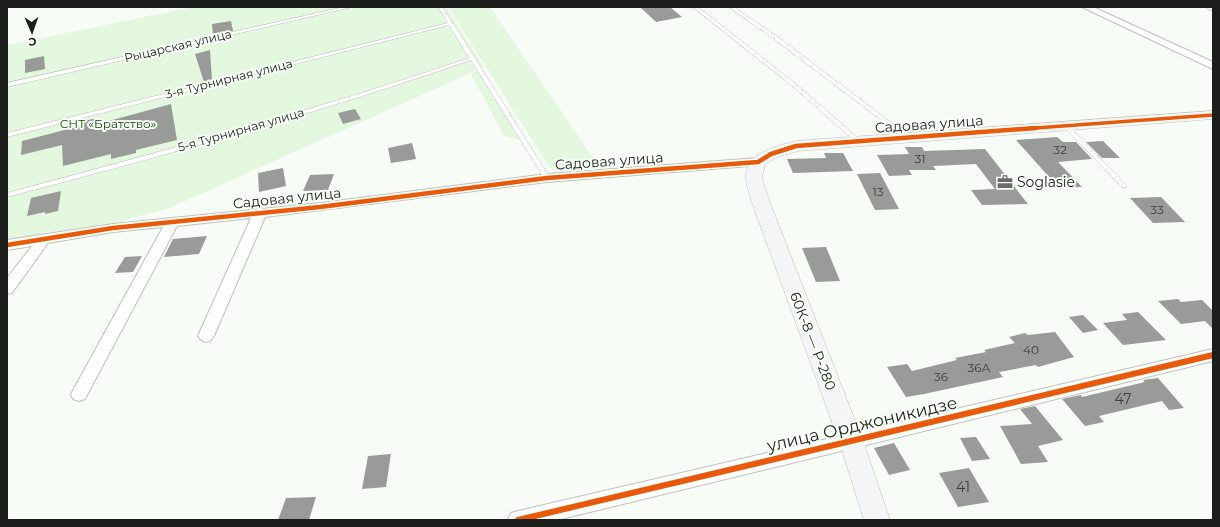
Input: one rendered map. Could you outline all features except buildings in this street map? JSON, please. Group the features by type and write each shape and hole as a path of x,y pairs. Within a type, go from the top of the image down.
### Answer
{"street":[{"path":"1086,7 1213,66"},
{"name":"Садовая улица","path":"7,246 113,228 260,213 548,178 758,162 771,154 796,146 1213,115"},
{"name":"60К-8 — Р-280","path":"758,162 754,178 760,200 851,441 877,520"},
{"path":"206,336 260,213"},
{"path":"79,394 172,222"},
{"path":"7,289 44,239"},
{"name":"улица Орджоникидзе","path":"518,520 1213,355"}],"lane":[{"name":"Рыцарская улица","path":"7,86 350,7"},
{"path":"440,7 548,178"},
{"path":"695,7 794,85 858,141"},
{"path":"731,7 776,38 907,137"},
{"name":"3-я Турнирная улица","path":"7,135 451,23"},
{"name":"5-я Турнирная улица","path":"7,195 397,86 473,58"},
{"path":"1066,126 1124,186"}],"green space":[{"name":"СНТ «Братство»","path":"193,7 446,7 484,67 167,209 125,220 7,242 7,45"},
{"path":"448,7 490,7 593,158 575,165 550,168"},
{"path":"478,70 521,140 504,136 471,74"}],"cycle path":[{"path":"7,245 113,228 320,207 547,178 758,162 771,154 796,146 1213,115"},
{"path":"518,520 1213,355"}],"place":[{"name":"Soglasie","path":"1005,182"}]}
